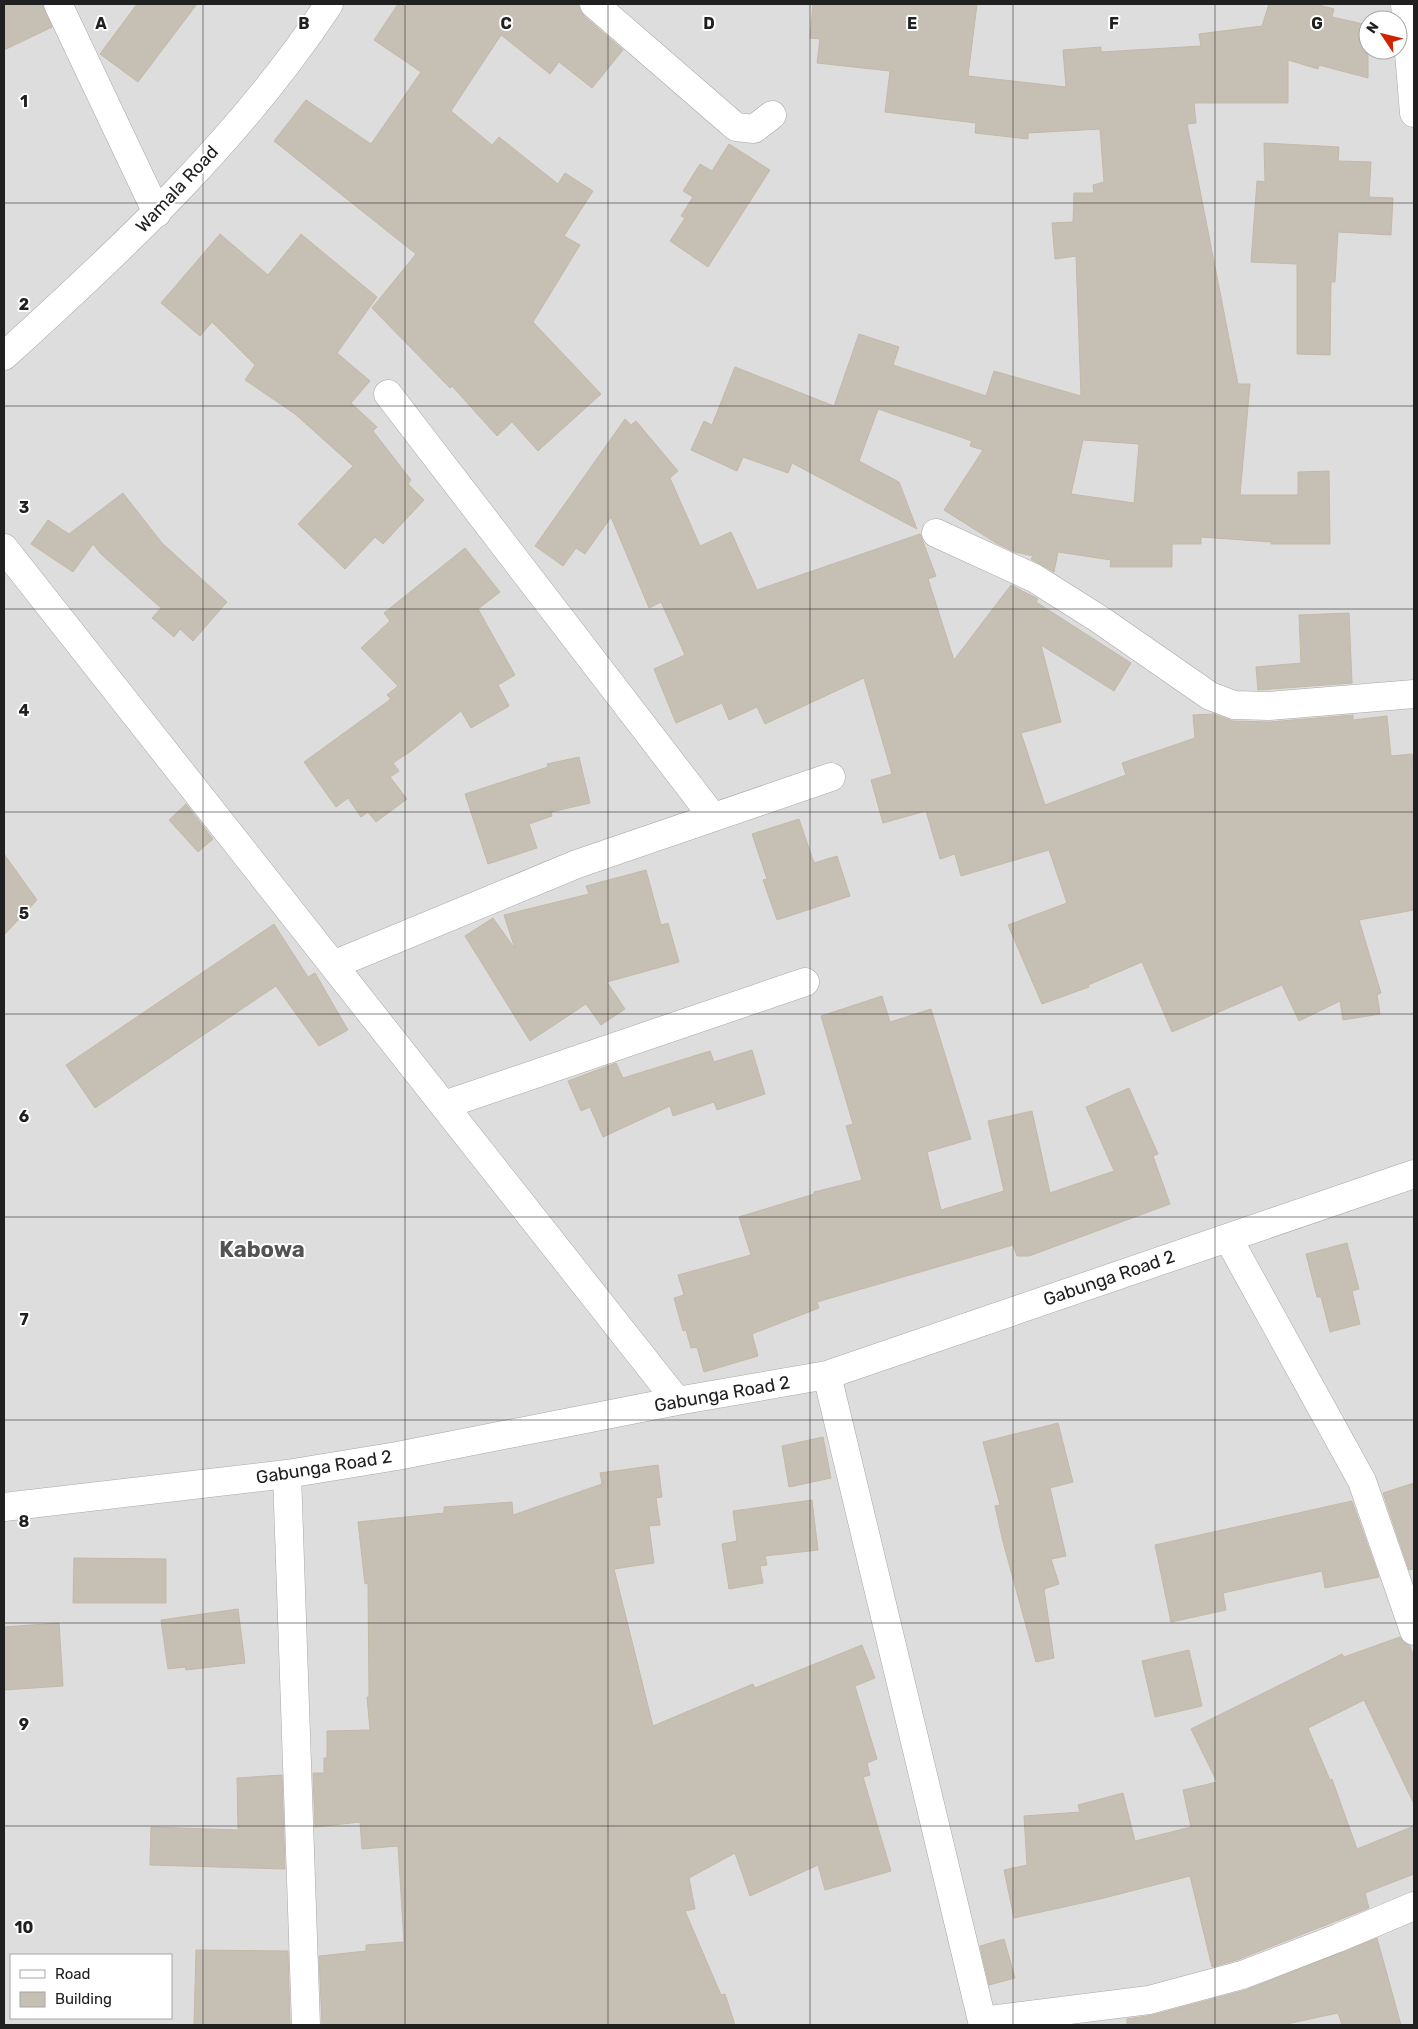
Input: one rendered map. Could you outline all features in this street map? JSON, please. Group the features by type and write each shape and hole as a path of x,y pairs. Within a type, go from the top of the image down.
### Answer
{"street":[{"path":"58,4 157,213"},
{"name":"Wamala Road","path":"4,356 157,213 262,97 329,4"},
{"path":"594,4 736,128 754,129 772,115"},
{"path":"1405,4 1414,113"},
{"path":"388,394 713,817"},
{"path":"936,533 1034,578 1099,618 1210,696 1234,705 1269,706 1414,694"},
{"path":"4,548 677,1401"},
{"path":"333,965 577,864 831,776"},
{"path":"444,1105 806,982"},
{"name":"Gabunga Road 2","path":"4,1507 287,1474 397,1456 677,1401 827,1376 1414,1174"},
{"path":"1228,1238 1362,1481 1414,1631"},
{"path":"827,1376 939,1834 983,2023 1149,2000 1242,1975 1414,1906"},
{"path":"287,1474 306,2025"}],"shaded area":[{"path":"4,4 1414,4 1414,2025 4,2025"}],"building":[{"path":"4,4 43,4 52,27 4,50"},
{"path":"137,4 197,4 138,82 100,54"},
{"path":"398,4 578,4 584,16 623,50 592,88 559,62 550,74 501,35 451,111 492,145 499,137 558,184 565,173 593,191 564,236 580,245 533,322 601,394 538,451 512,422 497,436 452,386 450,388 372,308 416,254 274,141 306,100 371,144 421,72 374,40"},
{"path":"813,4 977,4 968,76 1066,87 1063,50 1101,47 1101,52 1201,46 1199,34 1262,26 1269,4 1315,4 1334,9 1332,17 1358,23 1358,60 1368,60 1368,78 1319,65 1318,69 1288,60 1288,103 1194,103 1196,123 1187,124 1238,384 1250,384 1240,495 1298,495 1298,472 1329,471 1330,544 1271,544 1271,542 1201,537 1201,544 1172,544 1172,567 1110,567 1111,560 1058,552 1054,572 1031,559 1033,556 1015,552 996,543 944,510 983,450 970,446 972,441 878,409 859,461 899,482 917,529 792,463 788,473 743,457 737,471 691,450 704,421 712,425 735,367 834,406 859,334 899,347 893,365 986,396 994,371 1081,396 1076,256 1055,259 1052,223 1073,222 1074,193 1094,193 1093,185 1104,182 1100,129 1028,133 1028,139 975,133 976,123 885,112 890,71 817,63 820,39 810,38","holes":["1083,440 1139,444 1134,503 1071,494"]},
{"path":"1264,143 1339,147 1338,161 1371,162 1369,197 1393,198 1391,235 1338,232 1335,282 1331,282 1330,355 1297,354 1297,264 1251,262 1257,181 1265,182"},
{"path":"729,144 770,170 708,267 670,241 685,218 681,216 693,197 683,191 700,164 712,171"},
{"path":"220,234 268,275 301,234 377,297 337,353 370,381 351,403 377,427 373,431 411,480 408,484 424,500 383,544 375,537 345,569 298,524 353,466 295,414 245,380 255,365 212,322 200,336 161,303"},
{"path":"625,419 631,425 636,421 678,471 670,478 700,546 731,532 757,590 920,534 936,576 928,579 954,660 1011,585 1038,599 1036,602 1131,663 1114,691 1041,645 1061,722 1021,733 1045,805 1126,775 1122,763 1195,738 1193,715 1213,714 1233,721 1269,722 1353,715 1353,720 1387,716 1391,756 1412,754 1414,775 1414,910 1359,920 1381,993 1377,995 1380,1014 1343,1020 1340,1001 1299,1021 1282,985 1172,1032 1142,962 1088,985 1089,987 1042,1004 1008,925 1067,903 1049,850 961,876 955,854 940,859 926,811 883,823 871,780 892,774 864,678 765,724 757,707 729,720 722,703 676,723 654,669 685,655 661,602 649,608 611,517 585,554 576,548 563,566 535,546"},
{"path":"123,493 162,543 227,602 193,641 180,629 174,637 152,618 161,608 101,554 93,544 73,572 31,544 48,520 69,534"},
{"path":"465,548 500,592 478,609 515,675 498,685 509,706 471,728 461,711 393,763 399,771 390,777 407,799 376,822 368,812 361,817 348,798 336,807 304,762 391,699 387,695 398,686 361,648 390,621 384,613"},
{"path":"1349,613 1352,683 1258,690 1256,667 1301,663 1299,615"},
{"path":"579,757 590,803 551,812 552,816 529,824 537,848 488,864 465,794 548,767 547,764"},
{"path":"186,804 213,839 198,852 169,820"},
{"path":"799,819 814,863 837,856 850,896 777,920 763,880 767,879 752,834"},
{"path":"4,854 37,900 4,935"},
{"path":"646,870 661,925 668,923 679,962 607,982 625,1009 601,1025 586,1004 530,1041 465,936 493,918 515,949 504,915 589,894 586,886"},
{"path":"274,924 308,977 315,973 348,1030 319,1046 276,986 95,1108 66,1065"},
{"path":"882,996 890,1022 931,1009 971,1139 927,1152 941,1210 1004,1191 988,1121 1032,1111 1050,1193 1114,1171 1086,1107 1129,1088 1158,1154 1153,1156 1170,1204 1029,1256 1017,1256 1013,1245 817,1302 819,1308 752,1334 758,1356 704,1372 697,1347 691,1348 686,1330 683,1331 674,1298 684,1295 678,1275 751,1255 739,1217 814,1194 814,1192 862,1180 846,1126 853,1124 821,1016"},
{"path":"752,1050 765,1094 717,1110 714,1102 673,1116 670,1106 603,1137 590,1107 581,1111 568,1081 616,1063 623,1078 710,1051 714,1062"},
{"path":"1347,1243 1359,1289 1352,1291 1360,1324 1330,1332 1321,1297 1317,1297 1306,1254"},
{"path":"1058,1423 1073,1482 1050,1488 1066,1556 1051,1559 1059,1584 1044,1589 1054,1658 1036,1662 1003,1542 995,1506 1000,1505 983,1442"},
{"path":"823,1437 831,1478 789,1487 782,1446"},
{"path":"658,1465 662,1497 656,1498 660,1525 649,1526 654,1563 614,1569 653,1726 753,1684 755,1688 862,1645 875,1678 855,1686 877,1759 867,1763 870,1775 863,1777 891,1871 825,1890 818,1865 750,1896 735,1853 689,1878 695,1909 685,1911 721,1995 725,1994 735,2025 322,2025 319,1956 366,1951 366,1945 404,1942 398,1846 362,1849 360,1822 315,1827 313,1773 324,1773 324,1758 327,1758 327,1731 370,1730 367,1697 369,1697 368,1583 365,1584 358,1522 444,1513 444,1507 512,1502 513,1515 602,1484 600,1473"},
{"path":"1414,1483 1414,1569 1409,1570 1383,1493"},
{"path":"812,1500 818,1550 765,1556 767,1565 760,1566 763,1583 729,1589 722,1544 737,1541 733,1511"},
{"path":"1352,1501 1379,1577 1325,1588 1322,1571 1223,1593 1226,1610 1171,1622 1155,1545"},
{"path":"74,1558 166,1559 166,1603 73,1603"},
{"path":"238,1609 245,1663 186,1670 185,1667 168,1669 161,1620"},
{"path":"59,1623 63,1686 4,1690 4,1627"},
{"path":"1400,1637 1403,1642 1410,1646 1414,1659 1414,1804 1364,1700 1308,1728 1330,1780 1332,1779 1357,1849 1414,1826 1414,1874 1365,1893 1369,1908 1237,1960 1212,1967 1190,1876 1014,1918 1004,1870 1027,1865 1024,1816 1080,1812 1078,1805 1123,1793 1135,1841 1191,1827 1183,1790 1217,1782 1191,1729 1342,1654 1344,1657"},
{"path":"1189,1650 1202,1706 1155,1717 1142,1661"},
{"path":"282,1775 285,1869 150,1865 151,1827 238,1830 237,1778"},
{"path":"1377,1938 1401,2025 1342,2025 1338,2013 1282,2025 1127,2025 1127,2019 1153,2015 1246,1990"},
{"path":"1004,1939 1015,1978 989,1985 980,1946"},
{"path":"196,1950 288,1951 290,2025 194,2025"}],"district":[{"name":"Kabowa","path":"262,1249"}]}
